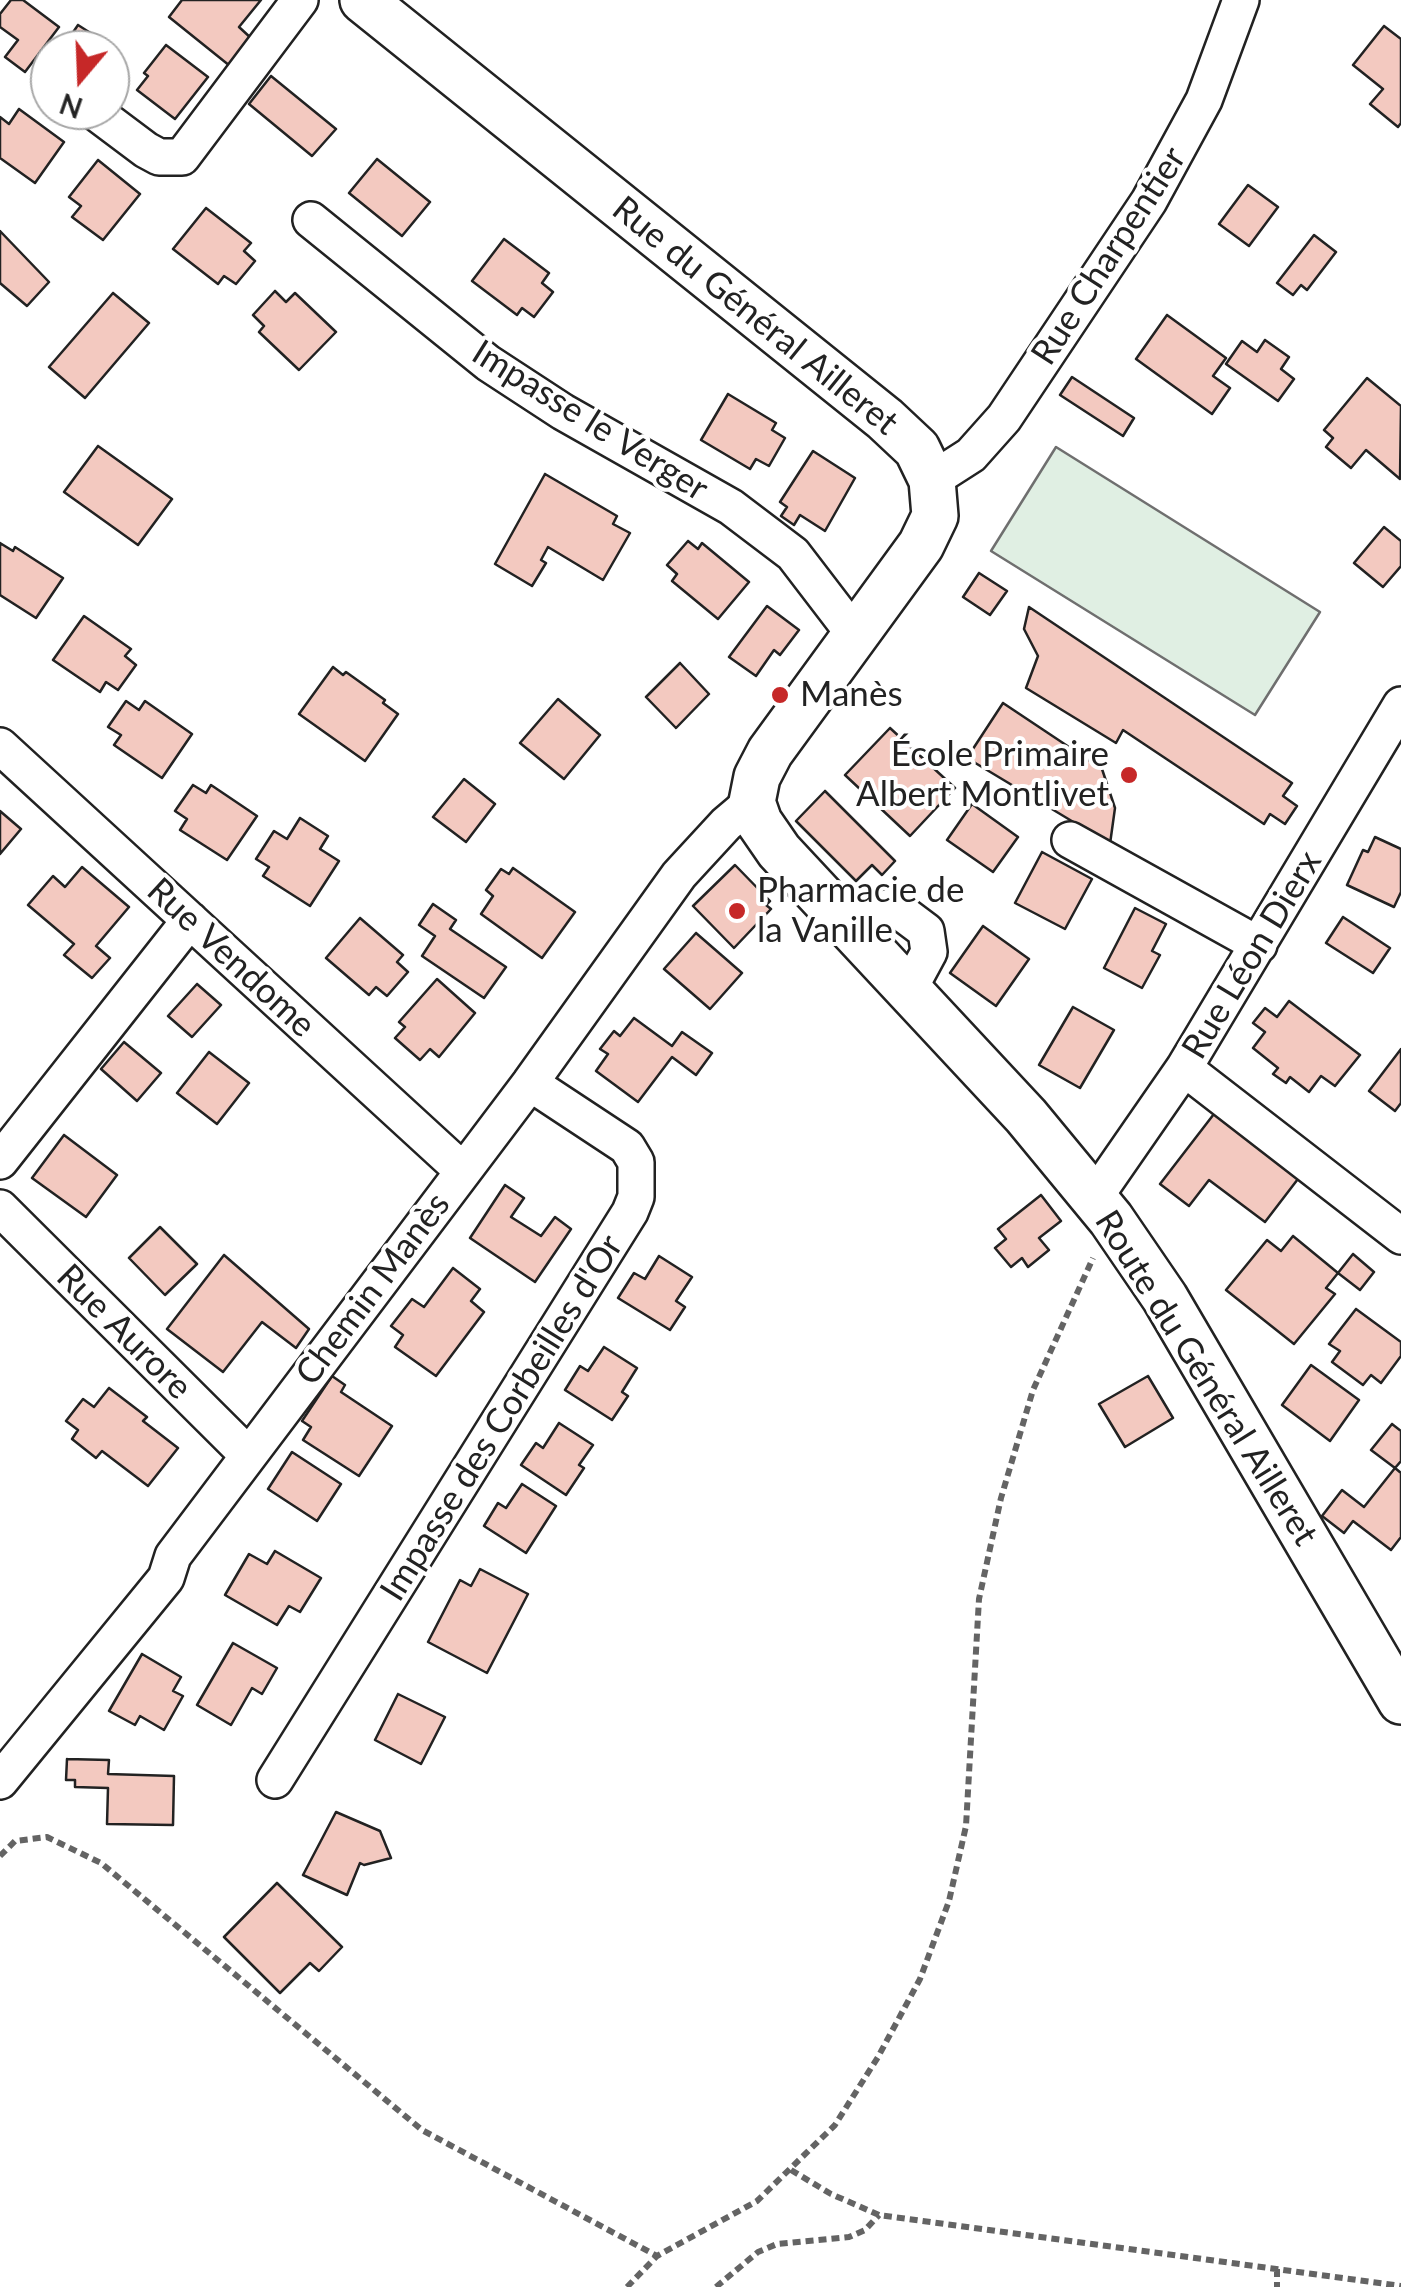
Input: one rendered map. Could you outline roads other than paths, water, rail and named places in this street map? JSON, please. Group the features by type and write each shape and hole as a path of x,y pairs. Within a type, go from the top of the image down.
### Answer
{"main road":[{"name":"Rue du Général Ailleret","path":"363,0 884,418 917,449 932,480"},
{"path":"752,802 757,776 770,752 922,545 934,516 932,480"},
{"name":"Route du Général Ailleret","path":"752,802 759,822 778,852 1026,1116 1102,1209 1165,1298 1401,1701"}],"street":[{"path":"120,130 159,157 182,157 300,0"},
{"name":"Rue Charpentier","path":"932,480 971,456 1004,418 1149,201 1204,100 1241,0"},
{"name":"Impasse le Verger","path":"311,220 488,363 563,412 746,518 793,554 855,634"},
{"name":"Rue Léon Dierx","path":"1102,1209 1259,945 1389,757 1401,706"},
{"name":"Rue Vendome","path":"0,746 462,1170"},
{"name":"Chemin Manès","path":"2,1764 112,1613 173,1556 530,1083 679,874 752,802"},
{"path":"1070,840 1259,945"},
{"path":"0,1161 190,920"},
{"path":"1184,1068 1401,1236"},
{"name":"Impasse des Corbeilles d'Or","path":"275,1780 636,1197 636,1162 627,1146 530,1083"},
{"name":"Rue Aurore","path":"0,1208 248,1455"}],"place":[{"name":"Manès","path":"780,695"},
{"name":"École Primaire Albert Montlivet","path":"1129,775"},
{"name":"Pharmacie de la Vanille","path":"737,911"}]}
